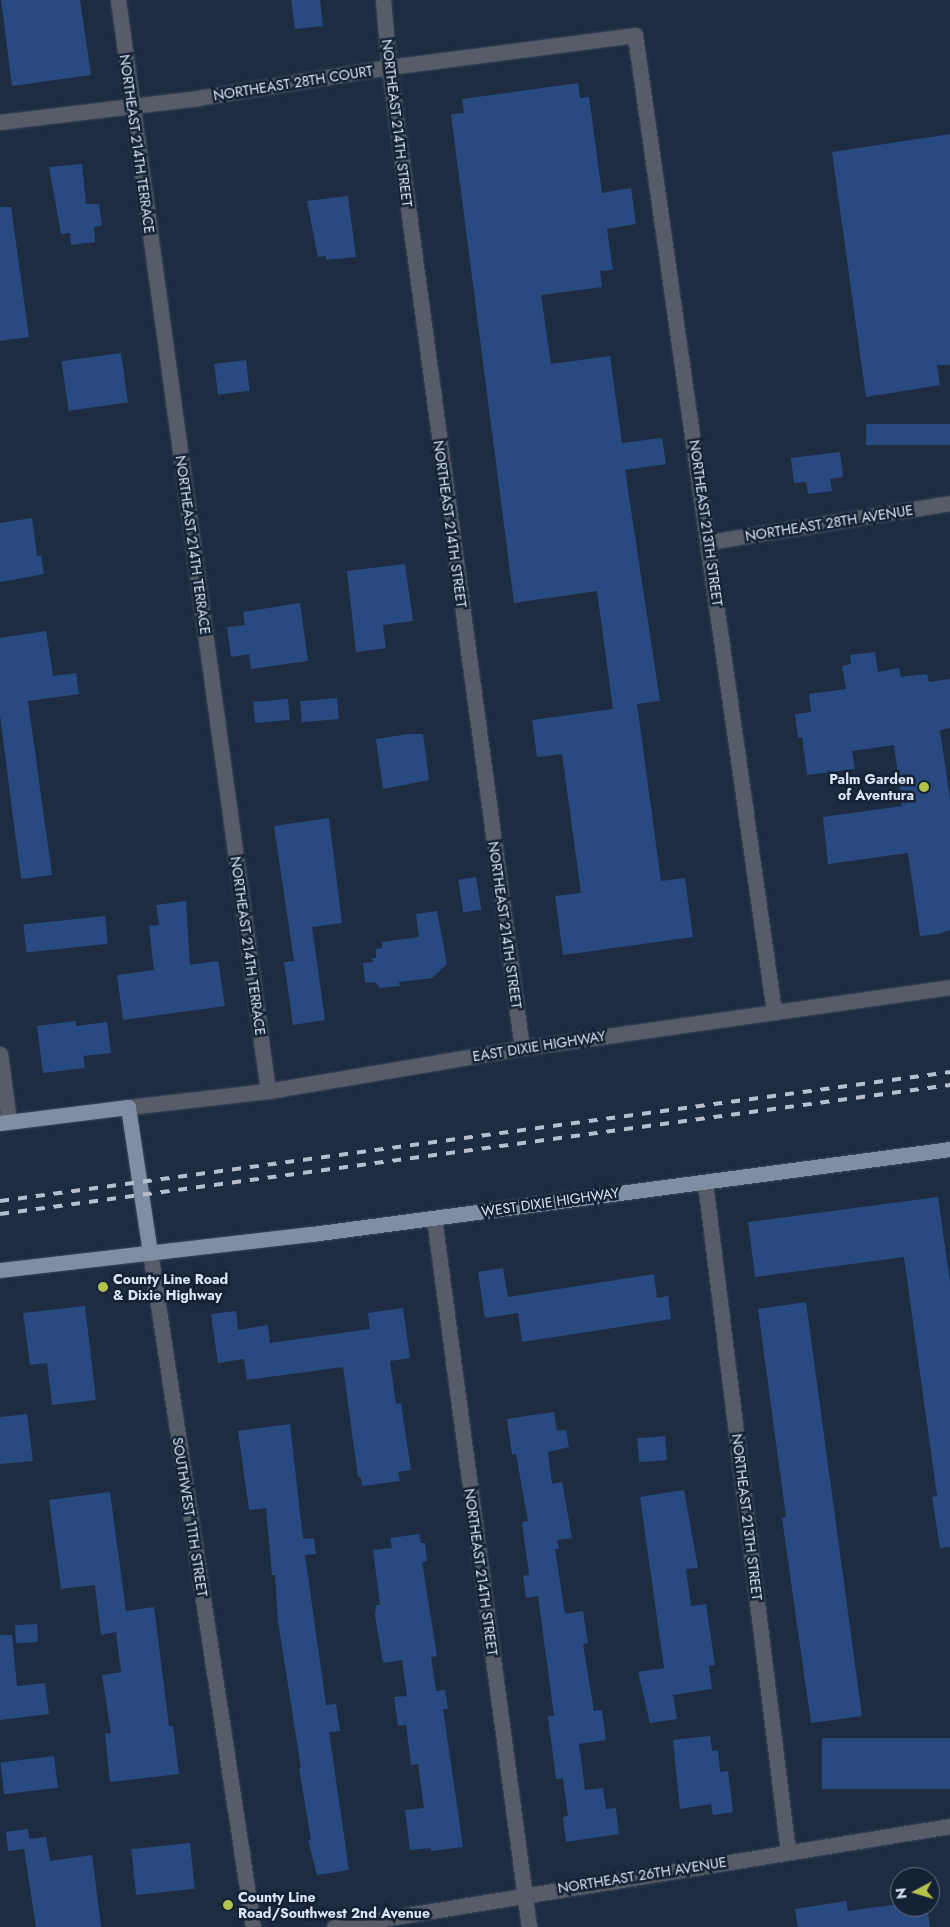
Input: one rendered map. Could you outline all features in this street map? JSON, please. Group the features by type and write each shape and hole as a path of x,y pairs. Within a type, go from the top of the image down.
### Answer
{"main road":[{"path":"3,1122 128,1107"},
{"name":"SOUTHWEST 11TH STREET","path":"128,1107 150,1252"},
{"name":"WEST DIXIE HIGHWAY","path":"0,1270 434,1218 950,1149"}],"street":[{"name":"NORTHEAST 214TH TERRACE","path":"118,0 268,1091"},
{"name":"NORTHEAST 214TH STREET","path":"383,0 389,67 522,1048"},
{"name":"NORTHEAST 28TH COURT","path":"5,121 132,106 389,67 635,35"},
{"name":"NORTHEAST 213TH STREET","path":"635,35 709,542 774,1012"},
{"name":"NORTHEAST 28TH AVENUE","path":"709,542 950,503"},
{"name":"EAST DIXIE HIGHWAY","path":"128,1107 268,1091 522,1048 950,988"},
{"path":"0,1054 3,1122"},
{"name":"NORTHEAST 213TH STREET","path":"705,1182 788,1852"},
{"name":"NORTHEAST 214TH STREET","path":"434,1218 529,1927"},
{"name":"SOUTHWEST 11TH STREET","path":"150,1252 253,1927"},
{"name":"NORTHEAST 26TH AVENUE","path":"334,1927 524,1894 950,1826"}],"building":[{"path":"1,0 80,0 91,75 12,86"},
{"path":"291,0 320,0 323,26 295,29"},
{"path":"578,83 580,98 589,97 602,193 631,188 636,224 607,229 613,270 600,271 602,287 541,295 551,364 610,356 622,443 662,438 666,464 625,470 660,701 637,704 661,881 685,878 693,937 563,955 555,896 581,893 562,754 537,757 532,720 613,709 597,591 514,603 451,114 464,113 462,99"},
{"path":"950,134 950,365 937,365 940,385 866,397 832,152"},
{"path":"82,164 86,204 99,204 102,226 94,227 95,242 71,245 70,233 61,234 49,167"},
{"path":"348,196 356,257 326,260 326,256 318,257 307,201"},
{"path":"0,207 11,207 29,337 0,341"},
{"path":"121,353 128,403 69,411 62,361"},
{"path":"246,360 250,391 218,395 214,364"},
{"path":"866,424 950,424 950,445 866,445"},
{"path":"840,452 843,477 830,479 832,491 808,494 806,482 794,483 791,458"},
{"path":"32,518 37,556 41,555 44,574 0,582 0,523"},
{"path":"405,564 413,621 383,625 386,648 356,652 347,571"},
{"path":"300,603 308,661 251,669 249,654 231,657 227,627 245,625 243,612"},
{"path":"46,631 53,676 76,673 79,694 28,701 52,875 21,879 0,715 0,638"},
{"name":"Palm Garden of Aventura","path":"875,652 878,672 899,668 901,677 927,674 929,682 950,679 950,728 940,730 950,800 950,930 939,934 920,936 908,853 828,864 823,817 902,806 894,745 852,751 855,769 807,775 802,737 798,738 795,714 811,712 809,694 846,689 842,666 851,664 850,655"},
{"path":"337,698 339,719 302,722 300,701"},
{"path":"288,699 290,720 255,723 253,702"},
{"path":"423,734 429,780 383,789 376,739"},
{"path":"329,818 342,923 312,927 325,1020 293,1025 284,962 294,961 274,826"},
{"path":"476,877 481,910 463,912 458,880"},
{"path":"186,901 190,965 218,961 225,1006 123,1020 117,975 154,970 149,926 159,925 156,905"},
{"path":"437,911 447,964 432,978 399,982 400,986 380,988 375,982 365,983 363,963 373,962 372,958 376,958 376,949 382,948 382,942 419,937 416,914"},
{"path":"105,916 108,944 26,952 23,925"},
{"path":"76,1021 76,1026 107,1022 111,1053 83,1056 85,1068 43,1073 37,1026"},
{"path":"938,1197 950,1282 950,1547 940,1548 932,1497 937,1496 904,1257 755,1277 748,1222"},
{"path":"503,1268 508,1297 654,1274 657,1298 668,1296 671,1319 522,1342 518,1313 485,1318 478,1272"},
{"path":"806,1302 862,1716 811,1723 782,1518 786,1517 758,1309"},
{"path":"85,1306 96,1400 52,1405 47,1363 30,1365 23,1313"},
{"path":"403,1308 410,1358 390,1361 396,1404 401,1403 411,1470 398,1472 400,1481 362,1486 361,1477 358,1477 343,1367 247,1380 244,1359 218,1363 211,1314 236,1311 238,1330 268,1325 270,1343 370,1329 368,1313"},
{"path":"554,1412 557,1431 566,1430 569,1447 548,1452 552,1484 562,1482 572,1538 557,1540 559,1549 555,1549 565,1614 583,1611 588,1643 583,1644 594,1711 602,1710 606,1740 579,1744 585,1790 603,1788 606,1809 616,1808 619,1834 566,1842 563,1817 568,1816 563,1778 556,1779 548,1716 554,1716 538,1596 526,1598 523,1576 529,1575 522,1522 528,1521 516,1454 512,1455 507,1419"},
{"path":"27,1414 33,1461 0,1464 0,1417"},
{"path":"290,1424 303,1539 314,1538 316,1554 305,1555 326,1705 336,1704 340,1731 329,1732 349,1870 317,1875 308,1840 311,1840 278,1621 275,1575 272,1575 266,1508 249,1510 238,1431"},
{"path":"665,1436 667,1460 639,1462 637,1438"},
{"path":"684,1490 698,1568 686,1569 691,1606 706,1604 715,1665 709,1666 712,1689 673,1695 677,1719 650,1723 638,1672 664,1668 640,1497"},
{"path":"110,1492 126,1611 154,1607 169,1726 173,1726 179,1774 110,1782 105,1734 111,1733 102,1675 121,1672 116,1632 101,1635 95,1585 61,1589 49,1500"},
{"path":"419,1534 421,1543 425,1543 427,1561 422,1562 437,1656 431,1657 436,1691 445,1690 448,1709 443,1709 463,1847 431,1851 431,1848 410,1850 405,1810 424,1808 418,1764 411,1765 406,1725 398,1726 394,1697 407,1696 402,1660 383,1663 375,1616 376,1605 380,1605 373,1550 392,1548 390,1538"},
{"path":"37,1624 38,1642 16,1643 15,1625"},
{"path":"0,1635 12,1635 17,1686 45,1683 49,1714 0,1720"},
{"path":"710,1736 712,1751 718,1750 720,1772 728,1771 733,1812 713,1815 711,1804 680,1809 673,1740"},
{"path":"822,1738 950,1738 950,1789 822,1789"},
{"path":"54,1756 58,1788 4,1794 0,1763"},
{"path":"28,1829 29,1839 46,1837 50,1861 92,1855 101,1927 36,1927 24,1849 8,1851 6,1832"},
{"path":"190,1843 195,1889 136,1895 131,1849"},
{"path":"846,1901 848,1911 890,1905 890,1917 928,1917 930,1927 798,1927 795,1909"}],"railway":[{"path":"0,1201 950,1072"},
{"path":"0,1214 950,1085"}],"place":[{"name":"Palm Garden of Aventura","path":"924,787"},
{"name":"County Line Road & Dixie Highway","path":"103,1287"},
{"name":"County Line Road/Southwest 2nd Avenue","path":"228,1905"}]}
